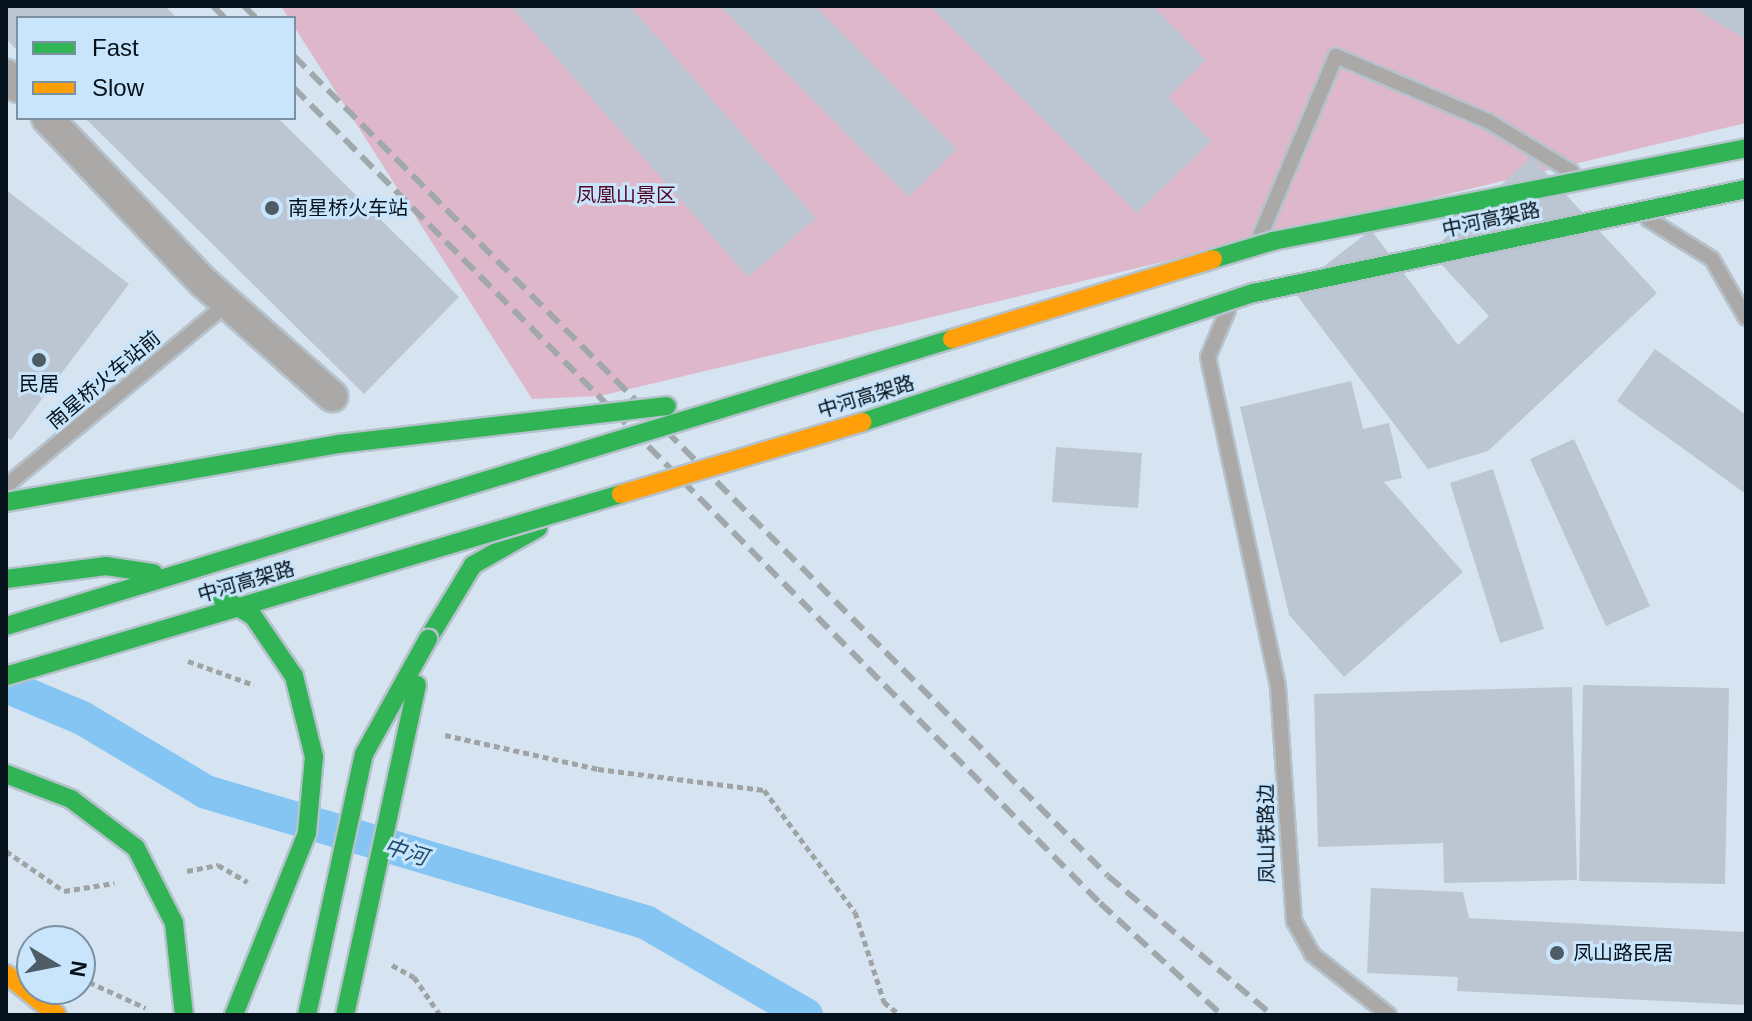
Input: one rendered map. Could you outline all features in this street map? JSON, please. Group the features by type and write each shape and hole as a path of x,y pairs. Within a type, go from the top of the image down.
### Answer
{"main road":[{"name":"中河高架路","path":"6,626 1273,241 1746,148"},
{"name":"中河高架路","path":"6,676 611,497 1254,293 1746,189"},
{"path":"6,502 339,444 780,392"},
{"path":"307,1015 364,754 428,639 473,565 522,535 611,497"},
{"path":"6,579 106,566 191,580 253,616 294,676 314,757 307,833 234,1015"},
{"path":"345,1015 428,639"},
{"path":"6,774 71,799 136,848 174,923 184,1015"},
{"path":"6,974 57,1015"},
{"path":"6,1002 43,1015"}],"street":[{"path":"49,120 227,304 332,396"}],"lane":[{"name":"凤山铁路边","path":"1389,1015 1312,954 1294,921 1284,754 1262,599 1208,357 1336,56 1488,121 1712,259 1746,318"},
{"name":"南星桥火车站前","path":"6,486 227,304"}],"path":[{"path":"170,654 270,690"},
{"path":"432,732 598,769 764,790 855,912 884,1002 900,1015"},
{"path":"6,851 64,891 126,881"},
{"path":"172,873 218,865 257,888"},
{"path":"388,962 414,977 440,1015"},
{"path":"96,985 152,1011"}],"green space":[{"name":"凤凰山景区","path":"281,6 1746,6 1746,123 600,396 532,399 296,29 296,16 287,16"}],"building":[{"path":"6,6 165,6 175,16 16,16 16,49 6,39"},
{"path":"511,6 630,6 816,218 748,277"},
{"path":"720,6 815,6 957,149 909,197"},
{"path":"930,6 1153,6 1206,60 1168,97 1211,141 1137,213"},
{"path":"1691,6 1746,6 1746,40"},
{"name":"南星桥火车站","path":"87,120 280,120 459,297 364,394"},
{"path":"1531,157 1657,293 1488,451 1428,469 1293,290 1371,230 1458,345 1489,316 1430,252"},
{"name":"民居","path":"6,190 129,284 11,440 6,436"},
{"path":"1655,349 1746,415 1746,494 1617,401"},
{"path":"1351,381 1363,429 1389,423 1402,478 1384,482 1463,572 1344,677 1289,615 1240,407"},
{"path":"1574,439 1650,606 1606,626 1530,459"},
{"path":"1056,447 1142,453 1138,508 1052,502"},
{"path":"1493,469 1544,629 1500,643 1450,483"},
{"path":"1583,685 1729,688 1725,884 1579,881"},
{"path":"1572,687 1577,880 1444,883 1443,843 1318,847 1314,694"},
{"name":"凤山路民居","path":"1371,888 1463,892 1469,918 1746,932 1746,1005 1457,991 1458,977 1367,973"}],"waterway":[{"name":"中河","path":"6,686 82,718 206,792 647,923 806,1015"}],"railway":[{"path":"213,6 223,16"},
{"path":"244,6 254,16"},
{"path":"296,58 1108,876 1272,1015"},
{"path":"296,90 1100,903 1222,1015"}],"traffic: fast":[{"path":"1213,259 1273,241 1746,148"},
{"path":"863,422 1254,293 1746,189"},
{"path":"6,626 952,339"},
{"path":"6,502 339,444 667,406"},
{"path":"6,676 621,494"},
{"path":"428,639 473,565 538,528"},
{"path":"6,579 106,566 153,573"},
{"path":"217,595 253,616 294,676 314,757 307,833 234,1015"},
{"path":"307,1015 364,754 428,639"},
{"path":"345,1015 417,685"},
{"path":"6,774 71,799 136,848 174,923 184,1015"}],"traffic: slow":[{"path":"952,339 1213,259"},
{"path":"621,494 863,422"},
{"path":"6,974 57,1015"}],"place":[{"name":"南星桥火车站","path":"272,208"},
{"name":"民居","path":"39,360"},
{"name":"凤山路民居","path":"1557,953"}]}
